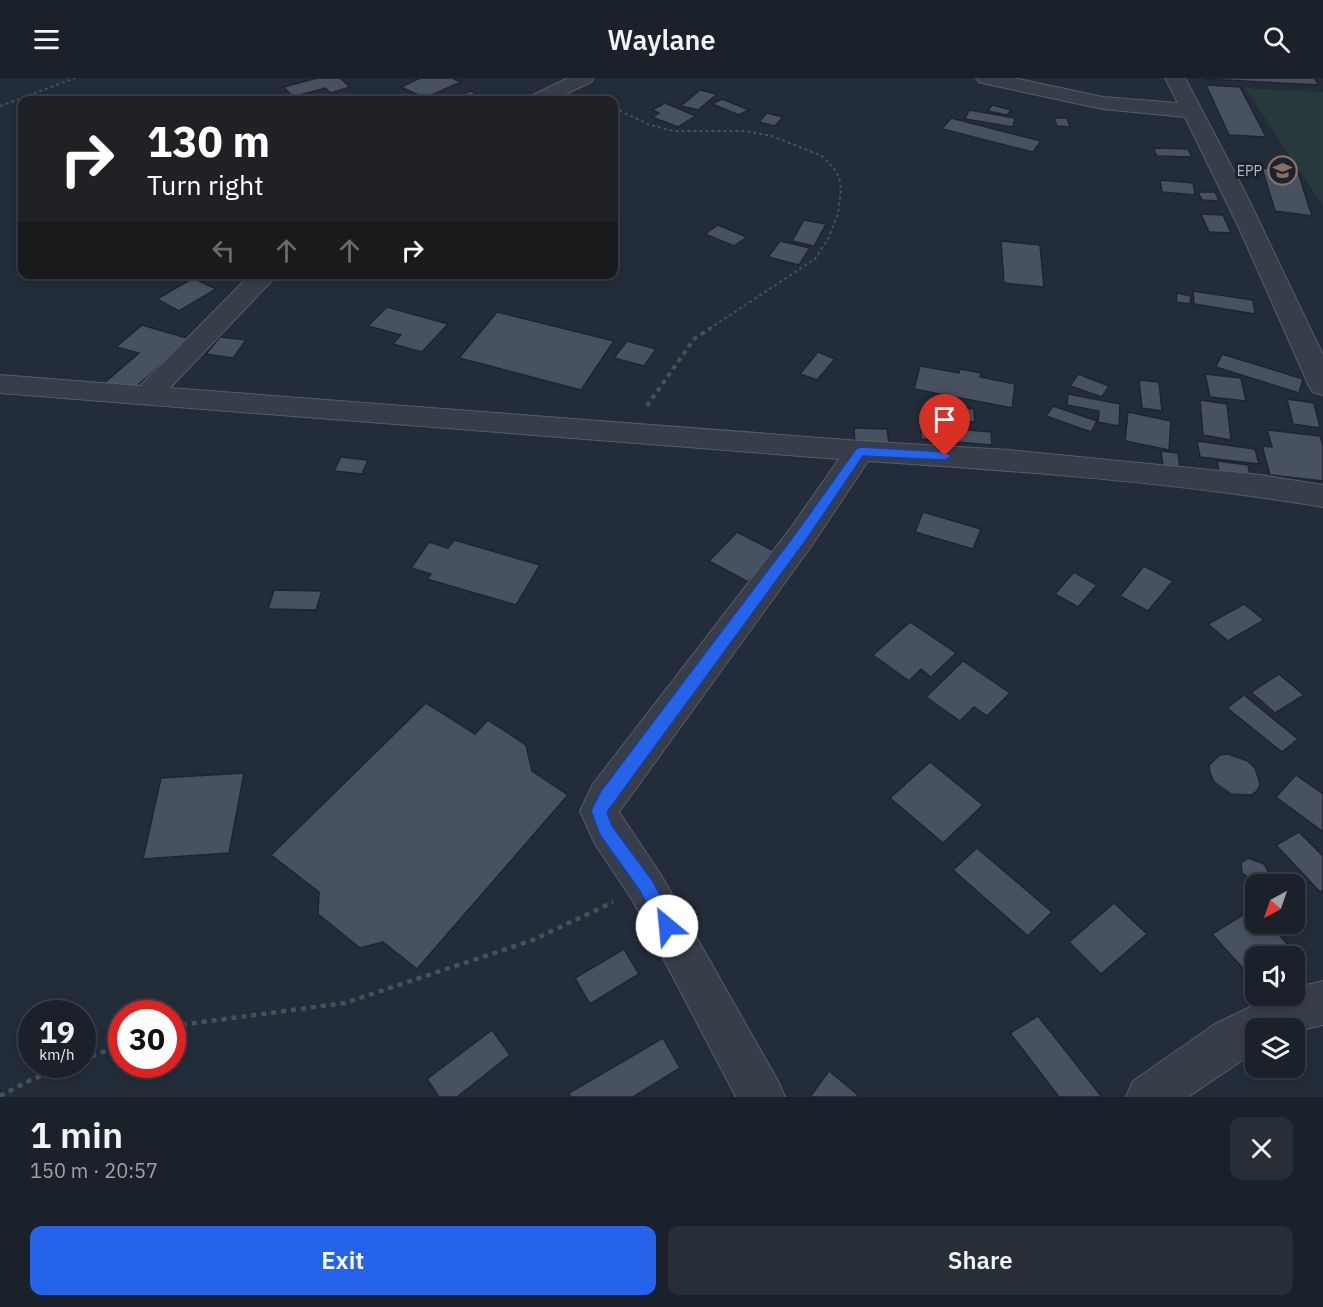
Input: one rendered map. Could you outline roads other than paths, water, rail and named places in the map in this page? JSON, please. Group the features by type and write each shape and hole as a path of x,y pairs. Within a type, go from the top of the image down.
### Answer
{"street":[{"path":"546,96 584,78"},
{"path":"986,78 1103,103 1193,111"},
{"path":"1175,78 1268,262 1323,386"},
{"path":"147,396 261,279"},
{"path":"0,384 631,432 860,452 1020,461 1261,486 1323,496"},
{"path":"762,1097 730,1046 646,886 606,830 599,811 614,786 801,537 860,452"},
{"path":"1149,1097 1251,1028 1305,1006 1323,1003"}],"place":[{"name":"EPP","path":"1283,171"}]}
